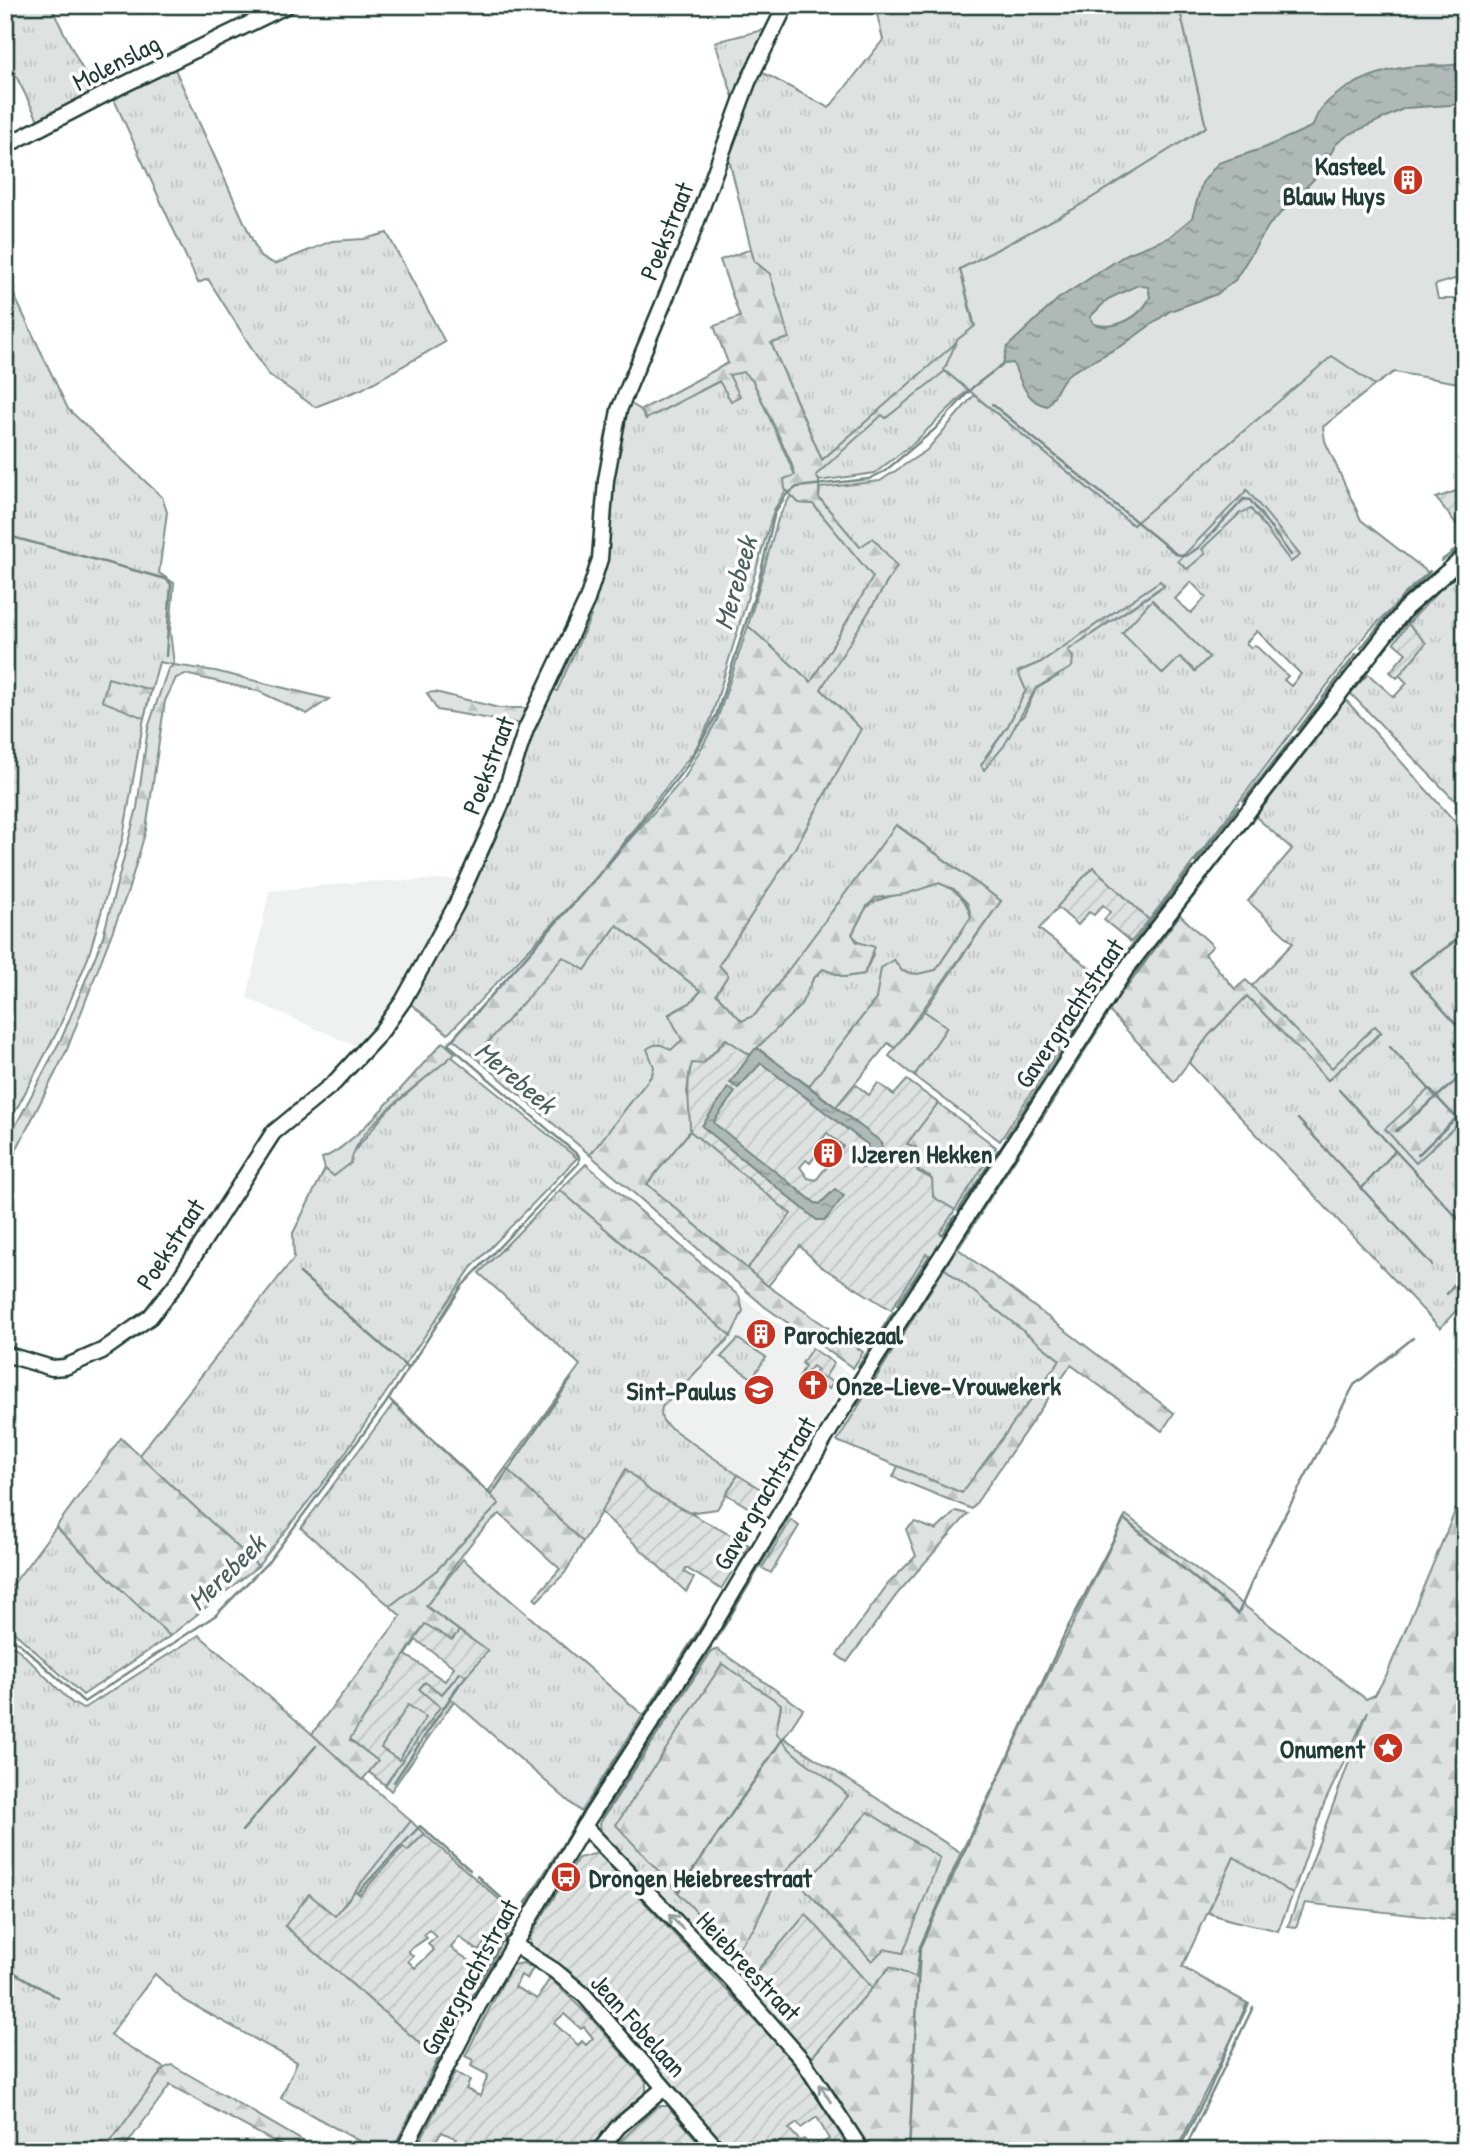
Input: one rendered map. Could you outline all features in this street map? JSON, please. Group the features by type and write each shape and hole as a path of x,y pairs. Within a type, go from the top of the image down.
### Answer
{"street":[{"name":"Molenslag","path":"5,146 288,5"},
{"name":"Poekstraat","path":"5,1354 52,1368 65,1367 102,1351 150,1317 176,1284 273,1133 334,1083 382,1032 403,1001 456,905 501,805 531,718 592,588 600,559 606,480 619,410 691,237 748,82 786,5"},
{"name":"Gavergrachtstraat","path":"403,2151 513,1944 584,1826 719,1617 869,1368 1126,969 1406,608 1465,556"},
{"name":"Heiebreestraat","path":"584,1826 732,1980 804,2063 862,2151"},
{"name":"Jean Fobelaan","path":"513,1944 555,1971 585,1996 719,2151"},
{"path":"599,2151 618,2127 663,2089"}],"shaded area":[{"path":"462,879 408,981 376,1033 362,1049 247,998 269,891 360,882"},
{"name":"Sint-Paulus","path":"739,1296 850,1374 776,1499 668,1426 660,1413 662,1407 731,1336 743,1311"}],"green space":[{"path":"5,5 50,5 95,94 40,124 11,66 5,68"},
{"path":"875,5 1179,5 1206,127 1074,209 960,269 975,327 822,460 771,343 788,338 770,274 754,261 728,155 758,70 829,108 883,40"},
{"path":"1179,5 1465,5 1382,301 1133,525 945,371 886,418 882,415 816,475 819,481 819,498 860,547 873,538 897,566 821,689 861,729 795,848 719,965 728,975 716,994 742,1021 755,1015 896,825 1001,901 895,1048 888,1043 836,1107 809,1086 876,999 881,968 894,960 902,971 917,974 936,970 971,917 968,904 954,889 939,883 906,894 876,898 867,906 852,934 857,942 875,947 864,974 844,977 823,969 813,979 800,1006 750,1055 726,1039 703,1064 690,1069 687,1093 691,1104 690,1131 647,1184 768,1286 863,1352 853,1368 765,1307 590,1155 652,1075 654,1067 647,1049 659,1045 671,1050 682,1040 669,1015 690,1003 701,991 617,925 585,970 563,957 475,1057 453,1039 685,777 717,720 748,626 811,682 873,577 813,504 799,503 785,489 784,479 795,475 791,462 753,381 744,372 729,375 740,396 731,401 719,381 646,419 641,410 728,363 714,326 740,317 720,260 751,249 754,261 770,274 789,338 771,343 822,460 974,327 960,269 1074,209 1206,127"},
{"path":"1179,5 1465,5 1465,276 1435,285 1438,299 1465,299 1465,384 1394,372 1375,385 1332,356 1133,525 944,370 957,340 975,326 960,269 1074,209 1206,127"},
{"path":"767,29 735,103 715,42"},
{"path":"173,65 260,257 275,264 332,241 364,239 387,233 445,342 362,389 315,407 268,374 208,279 198,283 112,95"},
{"path":"5,276 68,409 162,497 167,512 159,573 174,583 170,631 174,665 159,662 144,718 123,837 88,958 59,1028 5,1131"},
{"path":"1332,355 1375,385 1323,427 1325,441 1361,520 1429,573 1367,633 1149,920 1093,867 1039,929 1104,979 1000,1141 914,1076 947,1027 924,1011 1001,901 897,825 755,1015 742,1022 716,994 728,975 718,965 795,848 831,784 820,690 897,566 860,547 819,498 820,488 880,481 927,450 974,395 1133,525","holes":["1247,490 1291,562 1251,509 1240,513 1201,549","1160,581 1164,586 1068,650 1058,676 1036,689 1024,715 985,757 1008,726 1026,690 1019,671 1041,662","1191,582 1206,597 1191,613 1175,599","1152,600 1208,657 1195,671 1180,656","1257,631 1301,674 1291,686 1284,680 1288,676 1255,645 1251,648 1246,643"]},
{"path":"944,370 968,390 915,442 875,473 819,481 816,475 882,414 886,418"},
{"path":"733,372 744,372 753,381 795,475 774,510 711,719 695,750 592,883 448,1034 407,1001 548,688 557,691 591,616 585,613 610,474 628,402 641,410 646,419 720,381 731,400 729,375"},
{"path":"1465,488 1465,535 1436,498"},
{"path":"1247,490 1300,555 1291,562 1251,509 1240,513 1202,549 1205,554 1187,569 1178,561"},
{"path":"791,495 799,503 813,504 874,577 811,682 748,626 778,519"},
{"path":"1465,569 1465,811 1350,693 1368,674 1394,697 1407,683 1399,675 1425,643 1408,624 1443,586"},
{"path":"1160,581 1164,585 1068,650 1073,657 1072,667 1036,688 1004,746 984,770 981,765 1008,726 1026,690 1018,672 1041,662"},
{"path":"1152,600 1209,657 1195,671 1180,657 1163,674 1122,633"},
{"path":"1408,624 1426,643 1397,678 1390,672 1406,653 1394,643"},
{"path":"174,665 215,671 329,699 307,714 258,691 185,674 176,678 165,701 146,830 128,891 66,1052 5,1172 5,1146 63,1035 102,940 137,808 148,728 168,669"},
{"path":"108,678 151,690 144,718 102,701"},
{"path":"435,692 499,708 527,708 521,724 437,710 427,693"},
{"path":"1345,699 1465,833 1465,1301 1440,1328 1189,1063 1209,1035 1247,996 1328,1080 1381,1033 1374,1027 1332,1069 1251,987 1293,943 1248,901 1292,849 1255,816"},
{"path":"1093,867 1149,920 1131,942 1104,920 1110,912 1103,905 1094,915 1089,912 1078,925 1057,907"},
{"path":"939,883 960,896 971,917 936,970 917,975 902,971 894,960 876,999 809,1086 756,1048 800,1006 813,979 823,969 844,977 864,974 873,955 852,935 869,905 890,896"},
{"path":"1180,915 1213,946 1205,954 1235,989 1246,980 1332,1068 1375,1026 1381,1032 1328,1080 1247,996 1209,1035 1174,1082 1109,1011 1137,966"},
{"path":"617,925 701,991 690,1003 669,1014 683,1040 654,1067 652,1075 590,1155 475,1057 563,956 585,970"},
{"path":"924,1011 947,1027 914,1076 889,1056"},
{"path":"726,1039 750,1055 731,1082 738,1088 761,1063 868,1145 862,1157 871,1164 882,1143 836,1107 855,1084 869,1095 878,1083 894,1095 907,1080 938,1103 907,1144 915,1147 919,1156 917,1171 932,1179 933,1197 955,1210 940,1233 945,1237 932,1256 926,1254 891,1310 820,1266 800,1246 768,1286 747,1269 791,1214 690,1131 690,1071 692,1063 703,1064","holes":["728,1088 734,1093 714,1121 715,1125 815,1203 820,1204 835,1189 843,1196 826,1219 817,1220 702,1126","827,1133 843,1146 816,1180 808,1178 800,1167 806,1160 810,1163 824,1144 821,1141"]},
{"path":"443,1042 455,1053 379,1118 365,1133 351,1163 334,1176 325,1169 322,1158 335,1152 367,1125"},
{"path":"451,1056 577,1158 471,1268 339,1462 258,1566 139,1455 294,1258 293,1233 325,1169 334,1176 387,1111"},
{"path":"1429,1089 1460,1122 1416,1163 1385,1129"},
{"path":"938,1103 996,1147 955,1210 933,1197 930,1176 917,1170 919,1156 915,1147 906,1144"},
{"path":"690,1131 792,1214 747,1269 647,1184"},
{"path":"586,1164 739,1296 743,1311 731,1336 560,1190"},
{"path":"560,1190 731,1336 662,1407 661,1415 668,1426 738,1475 717,1509 686,1513 651,1492 626,1470 567,1569 499,1504 437,1570 390,1606 301,1528 393,1404 488,1492 580,1365 479,1273"},
{"path":"957,1248 1174,1413 1162,1431 1071,1365 972,1509 893,1477 898,1466 962,1493 1060,1360 944,1268"},
{"path":"944,1268 1060,1360 962,1493 837,1441"},
{"path":"738,1339 766,1357 752,1378 721,1357"},
{"path":"812,1348 834,1363 825,1377 833,1383 829,1389 820,1383 823,1378 815,1373 818,1370 813,1366 801,1379 799,1377 805,1366 802,1363"},
{"path":"121,1438 258,1566 170,1636 56,1527"},
{"path":"506,1468 583,1542 565,1573 537,1601 534,1598 560,1569 500,1514 480,1532 426,1606 459,1631 452,1640 425,1624 350,1740 379,1761 362,1780 312,1734 401,1616 390,1606 437,1570 499,1504 488,1492"},
{"path":"626,1469 651,1492 749,1545 721,1589 686,1568 684,1572 694,1578 686,1592 601,1512"},
{"path":"738,1475 767,1493 756,1512 726,1494"},
{"path":"1465,1497 1465,1921 1305,1903 1296,1927 1288,1926 1368,1711 1324,1804 1293,1894 1234,1857 1182,1967 1249,2004 1176,2151 866,2151 811,2058 890,1967 916,1978 920,1947 961,1853 1126,1515 1366,1699 1375,1695 1387,1674 1456,1509"},
{"path":"956,1511 968,1514 898,1593 847,1662 837,1655 888,1584 916,1556 906,1529 915,1522 936,1530"},
{"path":"791,1520 799,1526 771,1573 762,1568"},
{"path":"56,1527 170,1636 83,1695 13,1631 5,1636 5,1595"},
{"path":"463,1559 643,1715 581,1812 449,1697 487,1651 426,1606"},
{"path":"425,1624 452,1640 459,1631 488,1651 466,1676 460,1672 442,1694 425,1682 419,1689 440,1707 385,1785 369,1772 378,1761 350,1739","holes":["416,1640 454,1667 445,1681 406,1655","408,1705 426,1717 399,1760 381,1748"]},
{"path":"199,1635 411,1821 335,1916 285,1926 438,2059 393,2151 377,2151 281,2098 297,2062 182,1999 155,1974 110,2035 164,2068 104,2151 5,2151 5,1649 10,1645 19,1650 71,1702 83,1709"},
{"path":"717,1649 803,1709 784,1738 961,1853 920,1947 916,1978 890,1967 872,1988 806,1915 742,1987 601,1834 600,1823 711,1652","holes":["722,1664 781,1705 776,1732 773,1887 754,1928"]},
{"path":"722,1664 781,1704 776,1732 783,1742 848,1796 773,1887 754,1928 734,1953 616,1825"},
{"path":"461,1672 466,1676 449,1697 454,1701 391,1791 385,1785 439,1708 419,1689 425,1682 442,1694"},
{"path":"408,1704 427,1716 399,1760 380,1748"},
{"path":"868,1812 940,1858 903,1953 884,1949 872,1961 803,1887"},
{"path":"411,1821 424,1834 408,1851 403,1848 360,1895 355,1891"},
{"path":"424,1834 516,1914 438,2059 285,1926 309,1894 335,1916 355,1891 360,1895 403,1847 408,1851","holes":["429,1930 437,1937 428,1944 434,1950 415,1968 408,1961 413,1956 408,1951 427,1938 424,1935","459,1937 479,1951 486,1941 495,1947 480,1968 451,1948"]},
{"path":"598,1853 781,2048 799,2070 851,2151 834,2151 834,2145 826,2151 780,2151 775,2141 766,2149 759,2141 748,2151 730,2151 589,1988 567,1969 533,1950 529,1938 578,1858","holes":["817,2117 829,2139 811,2149 804,2139 800,2141 789,2129 797,2123 801,2128"]},
{"path":"1234,1856 1293,1894 1278,1931 1225,1919 1208,1912"},
{"path":"806,1914 872,1988 811,2058 746,1984"},
{"path":"523,1963 533,1968 527,1979 521,1975 515,1987 537,1999 550,1978 591,2018 646,2081 646,2092 616,2117 589,2151 452,2151 457,2139 442,2132 428,2151 415,2151 455,2072 470,2080 466,2089 480,2096 488,2075 471,2066 473,2060 465,2056 512,1965","holes":["564,2014 581,2029 584,2027 593,2038 586,2045 582,2041 578,2045 554,2023"]},
{"path":"172,2065 320,2151 291,2151 170,2085 122,2151 104,2151 164,2068"},
{"path":"657,2106 668,2106 706,2151 691,2151 684,2143 675,2151 634,2151 628,2146 624,2151 610,2151"}],"water":[{"path":"1465,64 1465,104 1405,108 1348,135 1336,144 1320,173 1269,225 1235,280 1217,294 1170,311 1123,345 1070,373 1047,406 1029,395 1013,363 1003,364 1007,347 1058,299 1127,254 1168,238 1192,218 1202,183 1218,163 1264,148 1313,126 1325,104 1348,87 1375,75 1416,66","holes":["1138,285 1148,287 1150,297 1135,316 1119,324 1094,324 1090,317 1108,299"]},
{"path":"755,1049 759,1049 880,1141 882,1148 869,1166 862,1168 859,1164 868,1145 761,1063 738,1088 730,1083"},
{"path":"728,1088 735,1092 714,1121 715,1124 815,1203 820,1204 835,1189 844,1196 825,1220 817,1220 702,1126"}],"waterway":[{"name":"Merebeek","path":"5,1642 12,1638 19,1643 84,1702 216,1615 269,1561 386,1403 462,1286 579,1163 579,1156 448,1044 606,867 687,766 716,716 757,588 775,512 786,495 797,487 869,479 885,471 935,429 973,387 1003,364"},
{"path":"992,404 1176,554 1186,556 1198,548 1244,499 1250,500 1291,555"},
{"path":"5,535 166,579 171,584 166,656"},
{"path":"1441,561 1465,543"},
{"path":"1391,641 1424,602 1465,568"},
{"path":"1361,648 1403,596 1430,571"},
{"path":"1298,730 1356,654"},
{"path":"1211,873 1339,709"},
{"path":"1243,801 1293,737"},
{"path":"1195,862 1238,807"},
{"path":"1129,949 1191,868"},
{"path":"1184,908 1208,879"},
{"path":"1126,988 1180,914"},
{"path":"1465,934 1410,973 1465,1034"},
{"path":"1111,974 1125,954"},
{"path":"1006,1137 1107,980"},
{"path":"1040,1121 1106,1017"},
{"path":"1390,1047 1465,1127"},
{"path":"1396,1131 1465,1073"},
{"path":"1339,1090 1465,1226"},
{"path":"1418,1155 1456,1118"},
{"path":"1298,1119 1432,1265"},
{"path":"982,1210 1033,1131"},
{"path":"958,1211 998,1150"},
{"path":"1363,1187 1395,1151"},
{"path":"959,1247 981,1213"},
{"path":"943,1234 955,1216"},
{"path":"897,1305 929,1256"},
{"path":"857,1405 949,1261"},
{"path":"1447,1294 1465,1269"},
{"path":"300,1273 408,1368"},
{"path":"858,1367 893,1312"},
{"path":"909,2151 920,1947 1067,1629 1124,1519 1238,1614 1264,1554 1354,1385 1413,1338"},
{"path":"390,1400 491,1495 571,1379"},
{"path":"716,1640 791,1514"},
{"path":"599,1785 705,1621"},
{"path":"5,1630 12,1638"},
{"path":"602,1818 711,1648"},
{"path":"394,1782 461,1682"},
{"path":"678,1892 784,1737"},
{"path":"242,1831 316,1746"},
{"path":"526,1903 596,1791"},
{"path":"359,1891 420,1826 470,1870"},
{"path":"462,2015 518,1913 477,1876"},
{"path":"1451,1915 1465,1916"},
{"path":"5,1967 58,1998"},
{"path":"1178,2151 1207,2095 1247,2004"},
{"path":"1184,2151 1253,2007"},
{"path":"392,2151 459,2021"},
{"path":"814,2064 831,2091"}],"place":[{"name":"Kasteel Blauw Huys","path":"1408,180"},
{"name":"IJzeren Hekken","path":"828,1153"},
{"name":"Parochiezaal","path":"761,1334"},
{"name":"Onze-Lieve-Vrouwekerk","path":"813,1385"},
{"name":"Sint-Paulus","path":"759,1390"},
{"name":"Onument","path":"1388,1748"},
{"name":"Drongen Heiebreestraat","path":"566,1877"}]}
